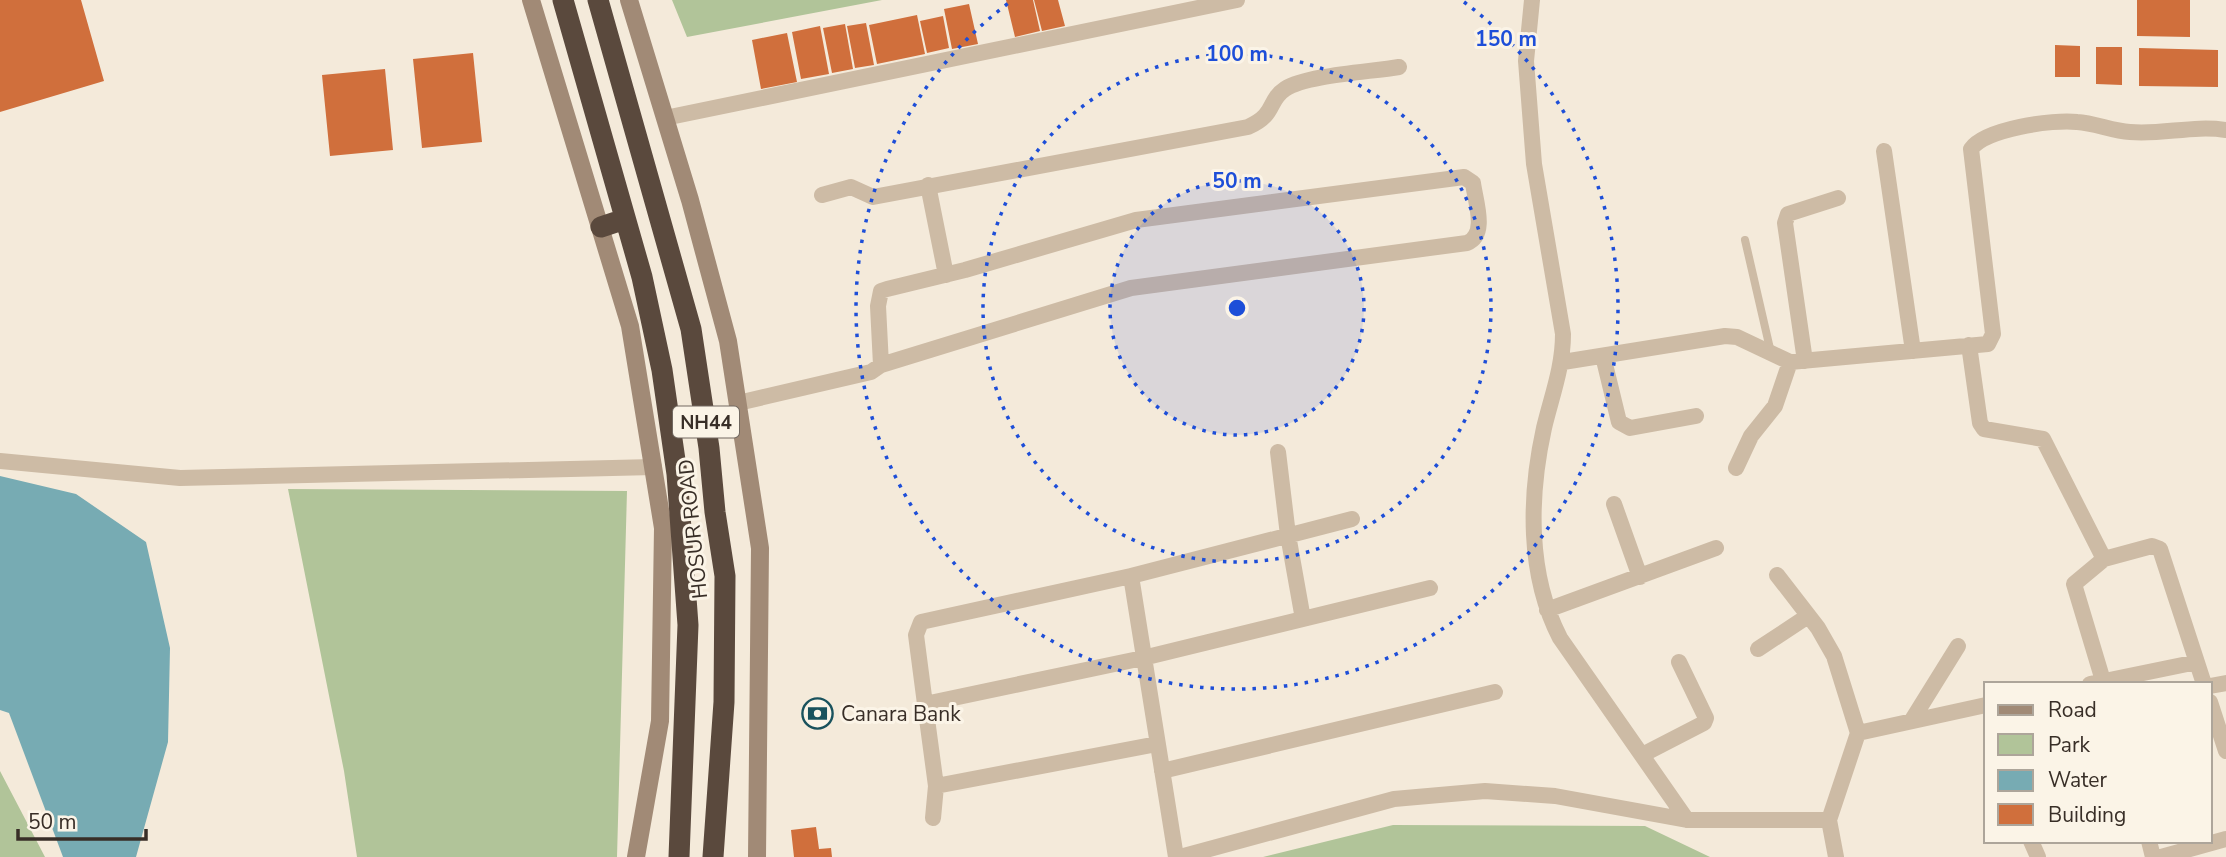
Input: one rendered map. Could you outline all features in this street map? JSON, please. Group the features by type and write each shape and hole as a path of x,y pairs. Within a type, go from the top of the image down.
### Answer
{"highway":[{"name":"HOSUR ROAD","path":"563,0 625,219 662,370 677,474 688,625 679,857"},
{"name":"HOSUR ROAD","path":"598,0 691,329 709,448 725,576 724,702 713,857"},
{"path":"601,227 625,219"}],"street":[{"path":"531,0 630,326 663,528 660,721 636,857"},
{"path":"629,0 729,341 760,548 757,857"},
{"path":"665,118 1237,0"},
{"path":"1532,0 1526,61 1534,164 1563,334 1563,362 1538,454 1534,493 1536,562 1547,610 1560,638 1687,820"},
{"path":"822,195 851,187 873,197 1248,128 1266,119 1283,90 1300,82 1399,67"},
{"path":"1563,362 1725,336 1737,337 1798,362 1988,344 1993,334 1971,149 1976,142 2018,128 2066,122 2129,132 2205,127 2226,130"},
{"path":"1884,151 1913,351"},
{"path":"738,403 871,373 881,365 1131,288 1467,243 1476,237 1479,230 1473,183 1464,177 1136,220 881,291 878,306 881,365"},
{"path":"929,185 946,275"},
{"path":"1736,468 1751,436 1775,406 1798,362 1785,223 1788,214 1838,198"},
{"path":"1969,345 1980,423 1990,433 2036,435 2043,439 2104,559"},
{"path":"1603,356 1619,422 1624,427 1696,416"},
{"path":"1278,452 1288,535 1303,619"},
{"path":"0,461 180,478 654,467"},
{"path":"1614,504 1640,577"},
{"path":"933,818 936,786 916,635 921,622 1130,576 1352,519"},
{"path":"2099,682 2074,584 2104,559 2152,546 2160,550 2203,682"},
{"path":"1547,610 1716,548"},
{"path":"1777,575 1834,656 1858,733 1829,820 1836,857"},
{"path":"1130,576 1178,857 1394,799 1423,794 1519,792 1687,820 1829,820"},
{"path":"925,704 1143,659 1430,588"},
{"path":"1758,649 1808,616"},
{"path":"1912,720 1958,646"},
{"path":"1642,755 1704,723 1706,718 1679,662"},
{"path":"2104,682 2197,662"},
{"path":"1162,771 1494,692"},
{"path":"1858,733 1984,705"},
{"path":"2212,708 2226,751"},
{"path":"936,786 1157,744"},
{"path":"2161,857 2212,843"}],"lane":[{"path":"1745,240 1771,353"}],"green space":[{"path":"672,0 882,0 687,37"},
{"path":"288,489 627,491 617,857 357,857 344,771"},
{"path":"0,771 45,857 0,857"},
{"path":"1393,825 1645,826 1710,857 1263,857"}],"water":[{"path":"0,476 76,494 146,542 170,648 168,742 136,857 63,857 9,713 0,710"}],"building":[{"path":"0,0 81,0 104,81 0,112"},
{"path":"1006,0 1033,0 1040,31 1015,37"},
{"path":"1034,0 1058,0 1065,26 1042,31"},
{"path":"2137,0 2190,0 2190,37 2137,36"},
{"path":"969,4 978,44 952,49 944,9"},
{"path":"917,15 925,54 877,64 869,25"},
{"path":"943,16 949,48 927,53 920,21"},
{"path":"866,23 874,65 855,68 847,26"},
{"path":"845,24 853,69 832,73 823,28"},
{"path":"820,26 829,74 801,79 792,32"},
{"path":"787,33 797,82 761,89 752,40"},
{"path":"2055,45 2080,46 2080,77 2055,77"},
{"path":"2096,47 2122,47 2122,85 2096,84"},
{"path":"2139,48 2218,50 2218,87 2139,86"},
{"path":"473,53 482,142 422,148 413,59"},
{"path":"385,69 393,150 330,156 322,75"},
{"path":"816,827 819,849 831,848 832,857 794,857 791,830"}],"place":[{"name":"Canara Bank","path":"818,714"}]}
